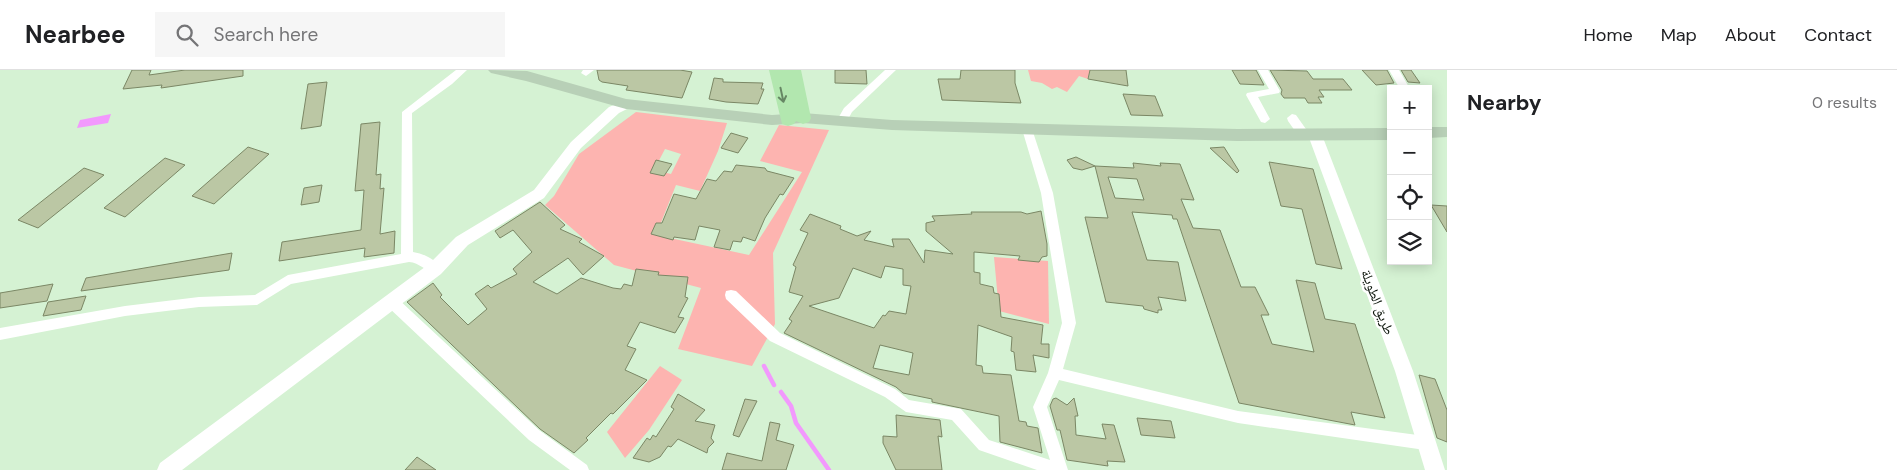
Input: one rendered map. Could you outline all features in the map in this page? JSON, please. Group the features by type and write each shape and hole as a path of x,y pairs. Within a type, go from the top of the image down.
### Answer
{"main road":[{"path":"496,70 527,76 626,104 711,114 841,122 1027,129 1310,135 1387,134"},
{"path":"554,70 630,96 772,112 795,119"},
{"path":"777,70 795,119"},
{"path":"793,70 795,119"}],"street":[{"path":"407,256 407,112 429,94 445,86 462,70"},
{"path":"841,122 848,110 891,70"},
{"path":"1263,70 1275,91 1251,95 1265,119"},
{"path":"1394,70 1403,85"},
{"path":"167,470 435,269 462,241 539,194 576,145 614,110 626,104"},
{"path":"1292,118 1310,135"},
{"path":"1027,129 1047,193 1069,323 1055,373 1040,407 1060,470"},
{"name":"طريق الطويلة","path":"1310,135 1404,371 1435,470"},
{"path":"0,334 125,311 199,302 257,300 288,280 398,260 407,256 420,256 435,269"},
{"path":"731,295 775,337 890,393 906,406 956,414 984,445 1060,470"},
{"path":"392,302 534,435 582,470"},
{"path":"1055,373 1238,417 1426,443"}],"shaded area":[{"path":"1028,70 1095,70 1089,74 1088,79 1079,76 1067,92 1057,87 1052,89 1042,83 1031,81"},
{"path":"636,112 727,123 718,151 700,191 676,185 656,235 749,255 802,172 760,161 779,125 829,130 773,253 775,324 752,366 678,349 701,288 614,265 545,205 554,196 579,154","holes":["665,149 681,154 671,174 654,170"]},
{"path":"111,114 108,123 77,128 80,120"},
{"path":"994,257 1048,261 1049,324 999,311"},
{"path":"660,366 682,380 649,430 625,458 607,432"}],"building":[{"path":"132,70 151,70 149,75 185,70 243,70 243,76 161,88 162,85 123,89"},
{"path":"597,70 680,70 692,72 682,98 626,90 628,86 599,80"},
{"path":"835,70 866,70 867,84 835,83"},
{"path":"961,70 1015,70 1015,83 1021,103 942,100 938,79 960,79"},
{"path":"1090,70 1126,70 1128,86 1088,79"},
{"path":"1232,70 1256,70 1264,85 1240,84"},
{"path":"1270,70 1307,71 1313,79 1343,79 1352,90 1319,90 1324,97 1318,97 1322,103 1308,103 1305,98 1284,98 1281,94 1282,90"},
{"path":"1362,70 1387,70 1394,83 1376,85"},
{"path":"1401,70 1411,70 1420,83 1408,82"},
{"path":"714,78 723,79 723,82 763,83 761,89 764,89 758,104 709,99"},
{"path":"327,82 321,126 301,129 308,84"},
{"path":"1123,94 1155,96 1163,116 1131,115"},
{"path":"380,122 376,175 381,174 380,189 384,188 380,234 395,231 394,253 364,257 365,248 279,261 282,242 361,230 364,190 355,191 361,124"},
{"path":"731,133 748,138 738,153 721,148"},
{"path":"248,147 269,154 214,204 192,196"},
{"path":"1224,147 1239,171 1237,173 1210,148"},
{"path":"1076,157 1095,166 1082,170 1073,168 1067,160"},
{"path":"165,158 185,165 125,217 104,208"},
{"path":"656,160 672,164 664,176 650,173"},
{"path":"1269,162 1313,169 1342,269 1316,264 1302,209 1281,206"},
{"path":"1133,163 1161,166 1160,163 1180,164 1194,200 1181,199 1193,228 1220,230 1241,287 1255,287 1269,315 1261,315 1272,344 1314,352 1296,280 1315,283 1325,319 1355,324 1385,418 1351,412 1355,425 1239,403 1177,219 1173,219 1172,215 1132,212 1147,260 1178,262 1186,301 1158,297 1162,310 1158,310 1158,313 1144,309 1143,306 1106,302 1085,217 1108,218 1095,166 1134,168","holes":["1108,177 1137,179 1144,200 1115,198"]},
{"path":"736,165 765,168 767,171 794,178 783,195 780,194 765,218 755,241 743,237 741,242 733,241 730,250 714,247 720,230 699,226 695,240 674,237 673,240 651,234 656,223 662,223 674,194 696,199 707,179 716,181 724,171 732,172"},
{"path":"84,168 104,175 38,228 18,220"},
{"path":"322,185 319,202 301,205 304,188"},
{"path":"540,202 565,225 560,229 582,239 579,242 604,256 583,275 568,258 533,282 557,294 581,278 613,288 621,289 624,284 632,286 636,269 659,272 658,275 688,277 685,297 688,298 678,317 684,318 675,333 640,322 627,346 636,349 625,370 647,380 586,438 588,440 574,453 540,429 407,302 433,283 442,295 440,297 468,325 487,309 475,294 488,285 491,288 517,274 513,269 532,252 513,230 500,238 495,231"},
{"path":"1432,205 1447,206 1447,232 1432,207"},
{"path":"1041,211 1047,244 1047,256 1042,257 1039,262 1018,260 1020,256 974,252 974,272 980,273 980,284 993,287 994,293 999,294 1001,317 1043,325 1041,344 1049,344 1049,358 1033,355 1036,372 1016,370 1014,352 1011,351 1012,337 978,325 976,365 982,366 983,373 1011,375 1019,421 1026,422 1027,426 1038,428 1042,453 1000,442 999,416 932,402 932,399 903,393 896,387 784,333 792,321 789,319 803,296 789,292 796,267 793,265 808,233 800,230 810,214 841,226 840,229 857,236 871,231 864,240 894,247 892,239 909,239 924,263 925,250 953,254 926,231 926,223 935,221 932,216 972,214 971,212 1021,212 1027,214","holes":["885,266 903,269 903,285 911,286 906,314 889,311 885,316 883,315 874,328 809,306 839,298 853,268 881,278","880,345 913,353 909,375 873,368"]},
{"path":"232,253 229,270 81,291 86,278"},
{"path":"53,284 47,301 0,308 0,293"},
{"path":"86,296 81,310 43,316 48,302"},
{"path":"1419,375 1435,379 1447,410 1447,442 1437,438"},
{"path":"678,394 705,410 695,421 715,425 711,438 714,442 708,448 707,453 678,439 671,447 668,446 660,457 649,462 633,458 647,438 650,440 653,435 656,437 674,409 671,407"},
{"path":"1056,398 1067,405 1074,398 1078,416 1075,416 1076,435 1106,439 1102,424 1114,425 1125,462 1107,461 1108,466 1067,460 1060,430 1057,430 1050,406 1053,399"},
{"path":"745,399 757,401 739,437 733,435"},
{"path":"896,415 940,420 942,437 938,436 942,470 896,470 883,443 883,436 897,437"},
{"path":"1137,418 1171,421 1175,438 1141,435"},
{"path":"770,422 780,424 776,440 794,445 786,470 722,470 727,453 762,461"},
{"path":"417,457 436,470 405,470"}],"waterway":[{"path":"764,366 774,385"},
{"path":"781,392 791,406 796,423 829,470"}]}
